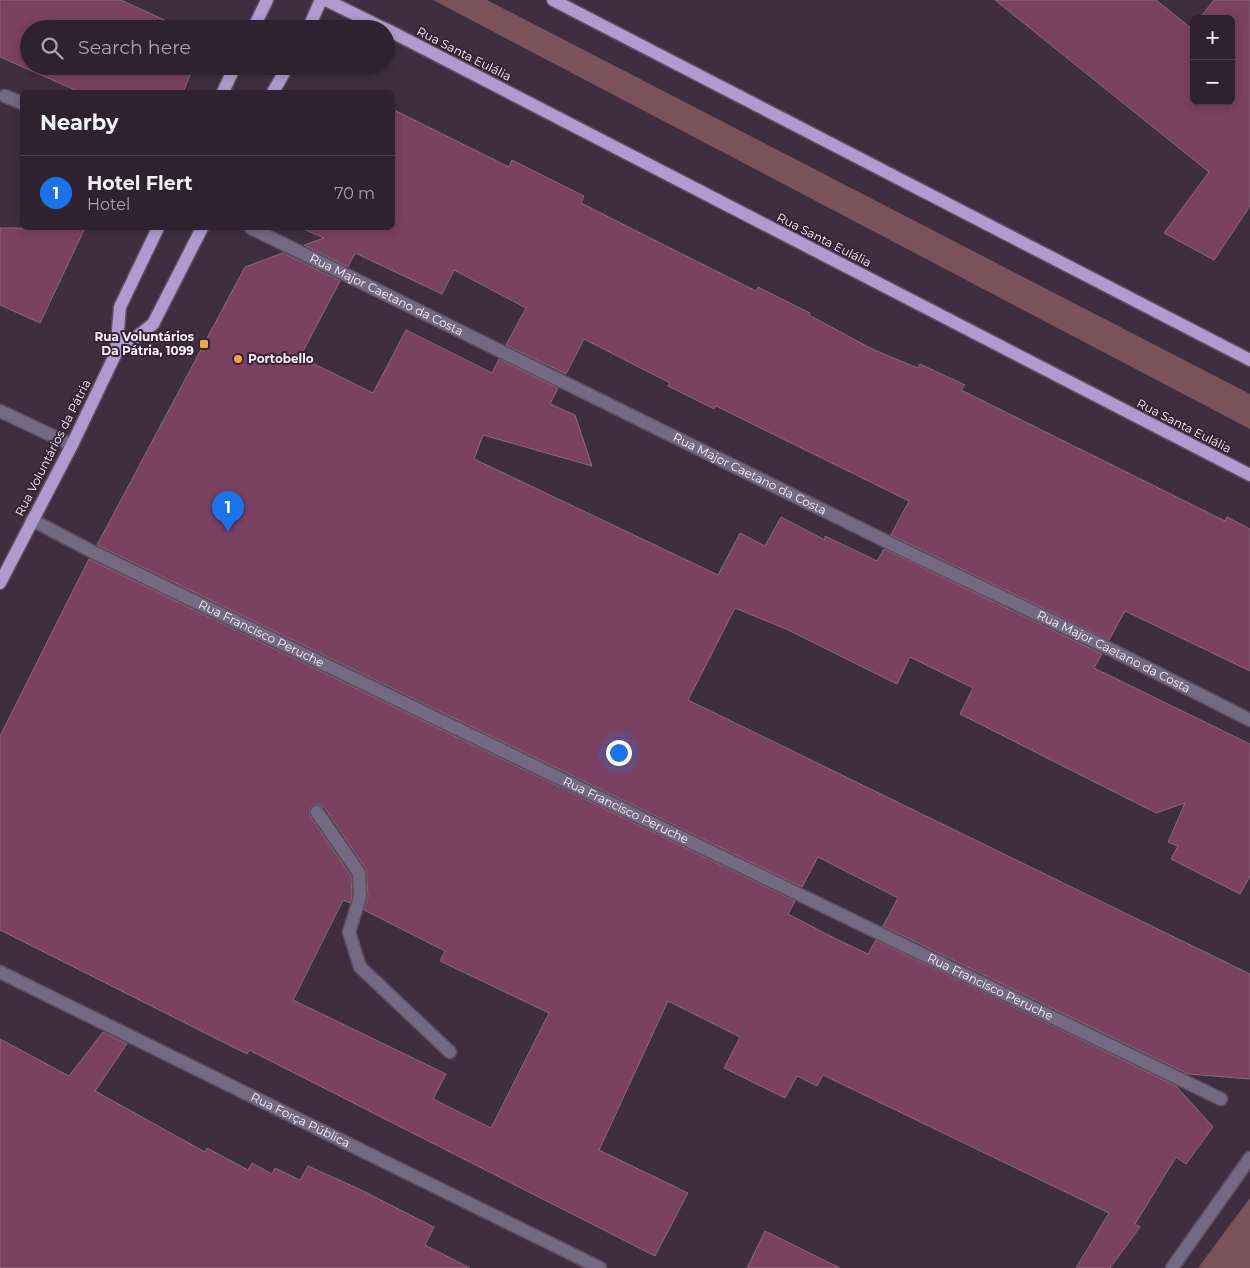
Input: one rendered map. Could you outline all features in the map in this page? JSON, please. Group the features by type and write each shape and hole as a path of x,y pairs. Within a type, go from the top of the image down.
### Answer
{"main road":[{"path":"257,20 266,0"},
{"path":"312,20 321,0"},
{"name":"Rua Santa Eulália","path":"326,0 367,20"},
{"path":"553,0 1250,360"},
{"name":"Rua Santa Eulália","path":"395,34 1250,475"},
{"path":"224,90 231,75"},
{"path":"274,90 283,75"},
{"name":"Rua Voluntários da Pátria","path":"0,583 72,445 116,353 120,307 157,230"},
{"name":"Rua Voluntários da Pátria","path":"116,353 153,324 201,230"}],"street":[{"path":"5,96 20,102"},
{"name":"Rua Major Caetano da Costa","path":"255,230 1094,641 1250,720"},
{"path":"0,411 72,445"},
{"name":"Rua Francisco Peruche","path":"32,520 104,557 1222,1099"},
{"path":"317,812 358,873 360,897 348,932 360,967 450,1052"},
{"name":"Rua Força Pública","path":"0,972 600,1268"},
{"path":"1172,1268 1250,1158"}],"shaded area":[{"path":"433,0 487,0 1250,394 1250,429"},
{"path":"1250,1198 1250,1268 1198,1268"}],"building":[{"path":"0,0 121,0 164,20 20,20 20,66 0,57"},
{"path":"995,0 1156,0 1190,27 1190,105 1235,105 1235,15 1202,15 1214,0 1250,0 1250,206 1214,260 1164,233 1209,172"},
{"path":"41,75 190,75 184,90 75,90"},
{"path":"395,110 509,167 512,160 584,196 581,203 756,291 758,287 810,313 809,315 872,349 918,368 920,364 965,385 961,390 1225,521 1227,517 1250,529 1250,671 1125,611 1109,640 891,535 909,501 716,406 714,409 668,386 670,383 584,339 566,374 506,345 526,308 454,270 442,294 355,253 348,267 304,245 324,238 306,230 395,230"},
{"path":"0,228 20,228 20,230 84,230 40,323 0,305"},
{"path":"283,253 340,281 300,357 373,393 406,330 492,373 499,359 558,388 550,404 575,415 592,466 483,435 474,459 718,575 740,533 765,546 781,517 825,540 825,536 877,561 884,549 1102,654 1094,668 1250,744 1250,876 1240,894 1171,859 1178,846 1168,842 1185,803 1156,813 960,714 973,688 910,657 897,684 786,629 735,608 688,700 1250,974 1250,1079 1188,1074 883,926 898,898 818,857 802,887 97,545 245,267"},
{"path":"89,559 795,901 788,914 836,939 868,954 876,940 1176,1086 1213,1127 1186,1164 1176,1157 1135,1224 1140,1227 1110,1268 1076,1268 1109,1213 823,1075 817,1086 797,1076 785,1098 724,1068 740,1037 668,1001 599,1150 688,1193 655,1256 249,1050 247,1054 0,930 0,736","holes":["317,804 324,807 366,869 368,897 364,910 445,951 440,961 549,1013 491,1128 433,1099 446,1074 293,1000 343,900 350,903 352,896 351,876 310,816 310,808"]},
{"path":"103,1032 127,1044 95,1091 205,1152 207,1148 248,1170 252,1163 272,1174 275,1168 300,1180 308,1166 357,1188 434,1227 425,1245 470,1268 0,1268 0,1039 69,1076"},
{"path":"765,1231 840,1268 747,1268"}],"place":[{"name":"Rua Voluntários Da Pátria, 1099","path":"204,344"},
{"name":"Portobello","path":"238,359"},
{"name":"Hotel Flert","path":"228,532"}]}
